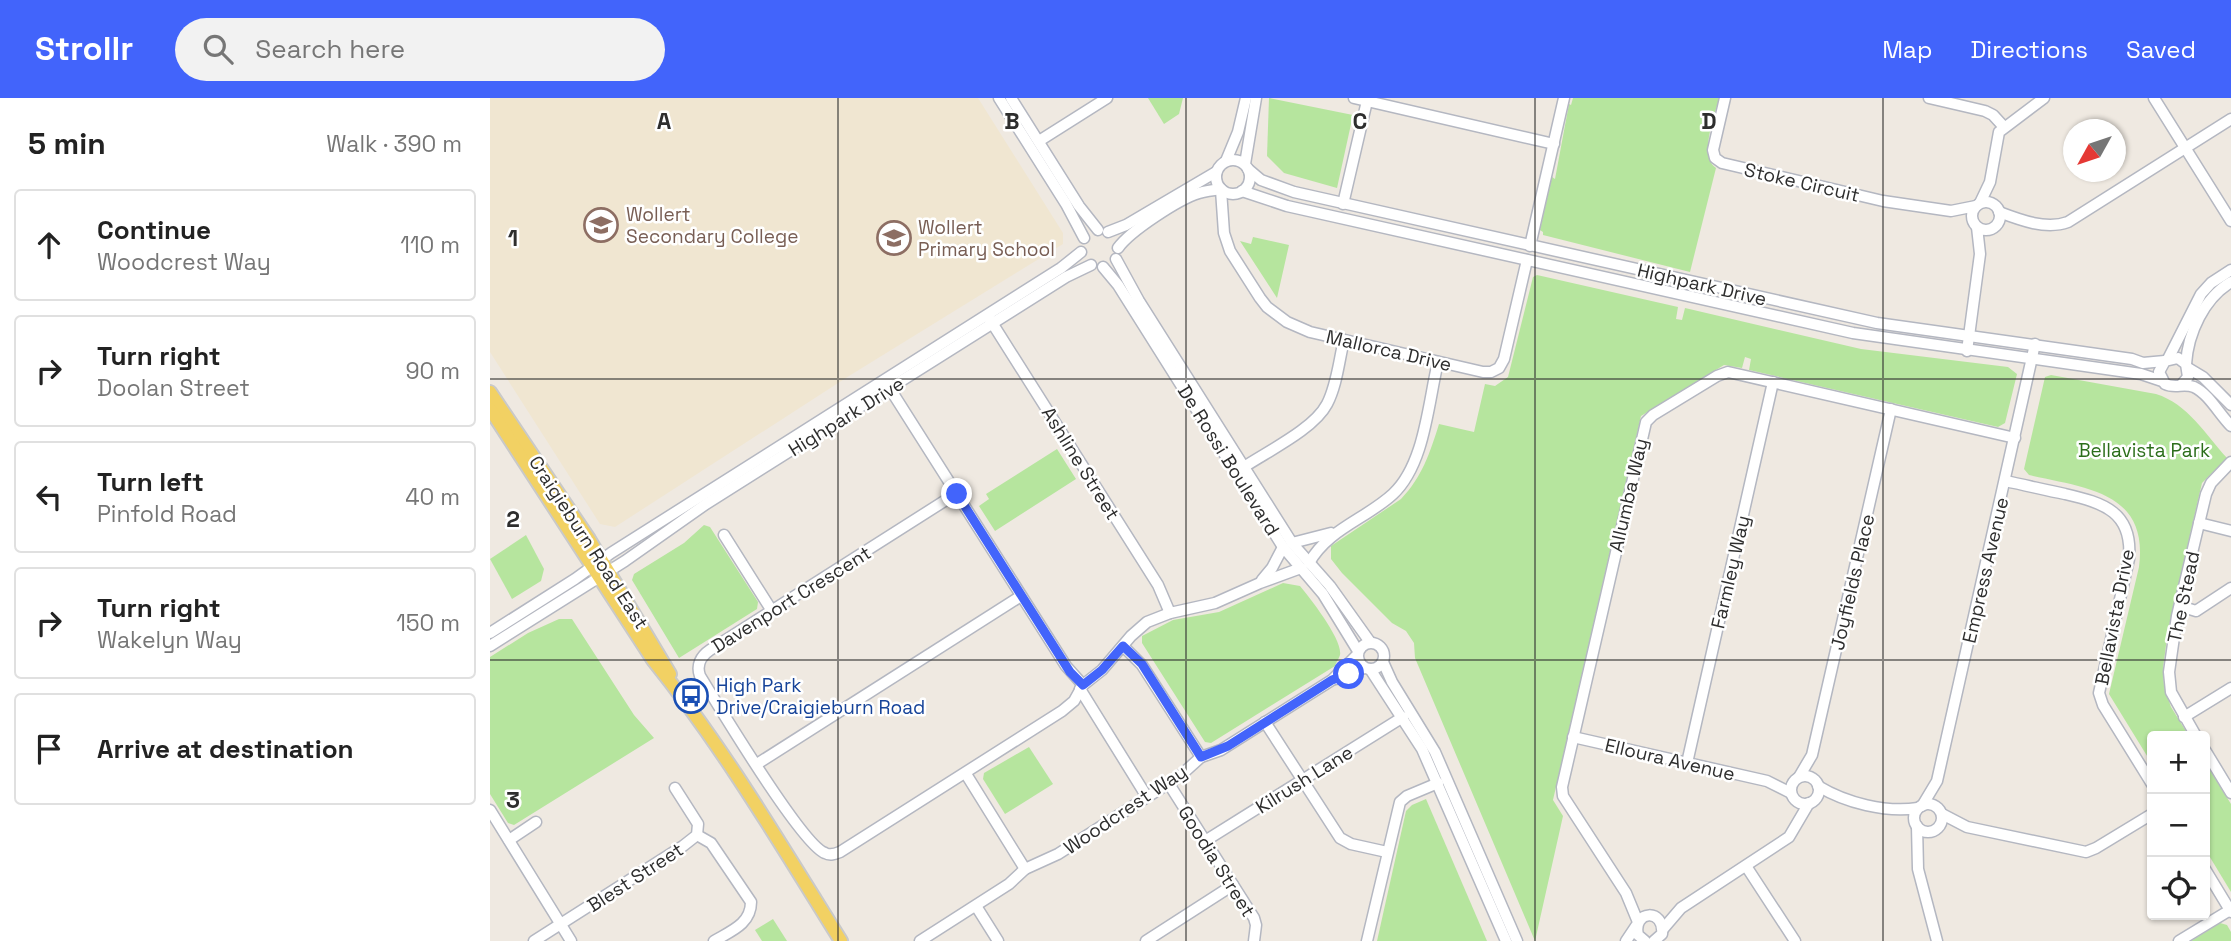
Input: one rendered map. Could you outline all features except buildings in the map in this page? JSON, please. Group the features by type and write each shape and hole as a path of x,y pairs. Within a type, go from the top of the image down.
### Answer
{"main road":[{"name":"Craigieburn Road East","path":"490,392 601,569 653,660 726,759 841,941"},
{"name":"Craigieburn Road East","path":"490,409 601,569"}],"street":[{"path":"999,98 1066,204 1084,239 1081,252 1083,257 1091,265 1103,267 1117,254 1131,233 1198,193 1221,190 1238,193"},
{"path":"1011,98 1079,206 1103,231 1116,239 1117,254"},
{"path":"1039,141 1107,98"},
{"path":"1084,239 1126,225 1216,172 1226,161 1238,132 1246,98"},
{"path":"1223,224 1238,193 1249,183 1246,167 1256,98"},
{"path":"1354,98 1554,144"},
{"path":"1530,246 1564,98"},
{"name":"Stoke Circuit","path":"1725,98 1713,150 1715,158 1722,163 1883,201 1951,211 1978,204"},
{"path":"1928,98 1964,102 1989,113 2004,127"},
{"path":"1967,351 1980,254 1971,214 1990,182 1996,142 2004,127 2044,98"},
{"path":"2154,98 2231,221"},
{"path":"1343,204 1367,101"},
{"path":"1978,204 1988,202 2020,220 2054,225 2068,222 2231,119"},
{"path":"1226,161 1236,160 1246,167"},
{"name":"Highpark Drive","path":"1246,167 1256,177 1272,185 1343,204 1877,323 2035,344 2143,362 2167,360"},
{"path":"1216,172 1216,181 1221,190"},
{"path":"1980,254 1999,220 1990,182"},
{"name":"Mallorca Drive","path":"1221,190 1223,224 1230,251 1267,307 1299,328 1438,362 1487,372 1499,368 1504,359 1527,260"},
{"name":"Highpark Drive","path":"1238,193 1853,333 2141,374 2162,381"},
{"name":"Stoke Circuit","path":"1951,211 1975,226"},
{"path":"1975,226 1985,231 2020,220"},
{"name":"Highpark Drive","path":"601,569 990,319 1081,252"},
{"name":"De Rossi Boulevard","path":"1117,254 1139,301 1244,467 1288,545"},
{"name":"Highpark Drive","path":"990,319 1091,265"},
{"name":"De Rossi Boulevard","path":"1103,267 1118,285 1288,545 1332,606 1357,653"},
{"path":"2231,270 2201,294 2167,360 2160,368 2162,381 2169,387 2182,384 2194,387 2231,426"},
{"path":"2182,384 2188,377 2189,341 2205,307 2217,291 2231,282"},
{"name":"Ashline Street","path":"990,319 1158,585 1170,613"},
{"path":"1244,467 1320,415 1331,396 1344,340"},
{"name":"Empress Avenue","path":"1940,812 1937,781 2035,344"},
{"path":"2167,360 2178,358 2203,377 2231,405"},
{"path":"1305,566 1321,546 1339,531 1387,499 1408,474 1418,450 1438,362"},
{"name":"Allumba Way","path":"1644,941 1638,935 1626,893 1563,796 1562,783 1646,422 1720,374 1733,373 2015,438"},
{"name":"Farmley Way","path":"1687,763 1773,382"},
{"path":"887,384 1082,687 1147,797"},
{"name":"Joyfields Place","path":"1797,778 1812,755 1891,409"},
{"name":"The Stead","path":"2193,731 2171,692 2169,683 2174,635 2208,488 2231,462"},
{"name":"Bellavista Drive","path":"2005,481 2101,503 2116,513 2127,530 2129,559 2099,693 2103,705 2147,776"},
{"name":"Davenport Crescent","path":"957,494 706,653 700,660 700,677 786,809 815,845 825,853 841,852 1062,711 1074,701 1082,687 1102,670 1147,622 1170,613 1215,603 1305,566"},
{"path":"2199,523 2231,531"},
{"path":"1259,583 1288,545 1339,531"},
{"path":"724,536 772,611"},
{"name":"De Rossi Boulevard","path":"1305,566 1330,586 1370,642"},
{"path":"490,633 601,569"},
{"path":"490,646 601,569"},
{"path":"2180,606 2196,611 2231,588"},
{"path":"757,764 1021,596"},
{"path":"1506,941 1422,749 1403,717 1367,668 1359,662 1357,653 1362,645 1370,642 1381,646 1383,662 1392,682 1435,752 1517,941"},
{"path":"1123,646 1142,664 1201,757"},
{"name":"Woodcrest Way","path":"1332,680 1357,653"},
{"path":"1367,668 1378,667 1383,662"},
{"name":"Woodcrest Way","path":"920,941 1009,884 1025,869 1058,855 1187,772 1201,757 1221,750 1332,680 1367,668"},
{"path":"2184,718 2231,688"},
{"name":"Kilrush Lane","path":"1205,841 1403,717"},
{"path":"1265,722 1340,838 1350,844 1387,852"},
{"name":"Elloura Avenue","path":"1573,737 1767,781 1792,795"},
{"name":"Joyfields Place","path":"1812,755 1817,784"},
{"path":"2210,758 2231,793"},
{"path":"966,774 1025,869"},
{"path":"1795,826 1792,795 1797,778 1808,776 1842,799"},
{"name":"Elloura Avenue","path":"1767,781 1797,778"},
{"name":"Empress Avenue","path":"1920,807 1937,781"},
{"path":"1367,941 1400,802 1407,796 1438,783"},
{"name":"Goodia Street","path":"1168,784 1254,918 1254,941"},
{"path":"1626,941 1637,924 1651,915 1681,908 1789,837 1818,794 1817,784"},
{"name":"Blest Street","path":"534,941 697,835 698,824 675,788"},
{"path":"1792,795 1800,803 1842,799 1890,809 1931,805 1967,827 2086,852 2147,817"},
{"path":"1920,807 1916,824 1918,869 1937,941"},
{"path":"1890,809 1916,824 1924,832 1967,827"},
{"path":"1919,859 1942,822 1940,812"},
{"path":"491,813 572,941"},
{"path":"509,840 536,822"},
{"path":"697,835 716,849 751,902 751,912 744,922 714,941"},
{"path":"1746,866 1795,941"},
{"path":"2179,941 2231,911 2210,877"},
{"path":"1146,941 1233,885"},
{"name":"Allumba Way","path":"1626,893 1661,921 1661,936"},
{"path":"976,906 998,941"},
{"path":"1661,936 1681,908"}],"shaded area":[{"path":"490,98 978,98 1063,233 1063,244 849,376 615,527 600,524 490,352"}],"green space":[{"path":"1148,98 1183,98 1179,114 1164,124"},
{"path":"1269,98 1353,115 1337,188 1284,173 1267,156"},
{"path":"1573,98 1719,98 1708,145 1708,155 1716,168 1690,272 1543,235 1540,230 1552,177 1555,179 1569,104 1571,105"},
{"path":"1253,237 1289,245 1277,298 1240,241 1251,244"},
{"path":"1537,275 1678,307 1676,319 1682,320 1685,308 1861,349 2008,367 2017,374 2005,423 1998,427 1749,370 1751,359 1745,357 1742,368 1724,365 1641,416 1553,800 1563,816 1535,941 1415,658 1414,643 1406,631 1392,623 1342,573 1331,559 1331,546 1401,499 1420,473 1439,424 1474,432 1485,384 1495,386 1508,377 1533,277"},
{"name":"Bellavista Park","path":"2051,375 2156,394 2187,412 2227,458 2202,483 2168,630 2163,668 2164,686 2171,707 2186,731 2147,731 2147,756 2109,694 2139,567 2139,542 2134,522 2123,508 2109,497 2071,484 2029,475 2024,469 2045,377"},
{"path":"1057,449 1076,479 995,531 979,506 989,499 986,494"},
{"path":"704,525 710,527 758,602 757,609 679,658 632,580 634,574 684,543"},
{"path":"526,535 544,569 541,581 512,599 490,559"},
{"path":"1283,583 1300,586 1325,619 1340,648 1335,666 1211,743 1205,742 1142,643 1142,636 1173,620 1219,612"},
{"path":"559,619 572,619 634,715 654,738 514,825 508,823 490,794 490,657 528,633"},
{"path":"1029,747 1053,784 1005,814 983,779 984,773"},
{"path":"2210,770 2231,804 2231,892 2210,857"},
{"path":"1426,799 1487,941 1377,941 1406,811"},
{"path":"773,919 787,941 762,941 755,930"},
{"path":"2220,923 2227,925 2231,932 2231,941 2191,941"}],"place":[{"name":"Wollert Secondary College","path":"601,225"},
{"name":"Wollert Primary School","path":"894,238"},
{"name":"High Park Drive/Craigieburn Road","path":"691,696"}],"route":[{"path":"957,494 1070,672 1083,685 1098,674 1123,646 1142,664 1201,757 1221,750 1332,680 1349,674"}]}
